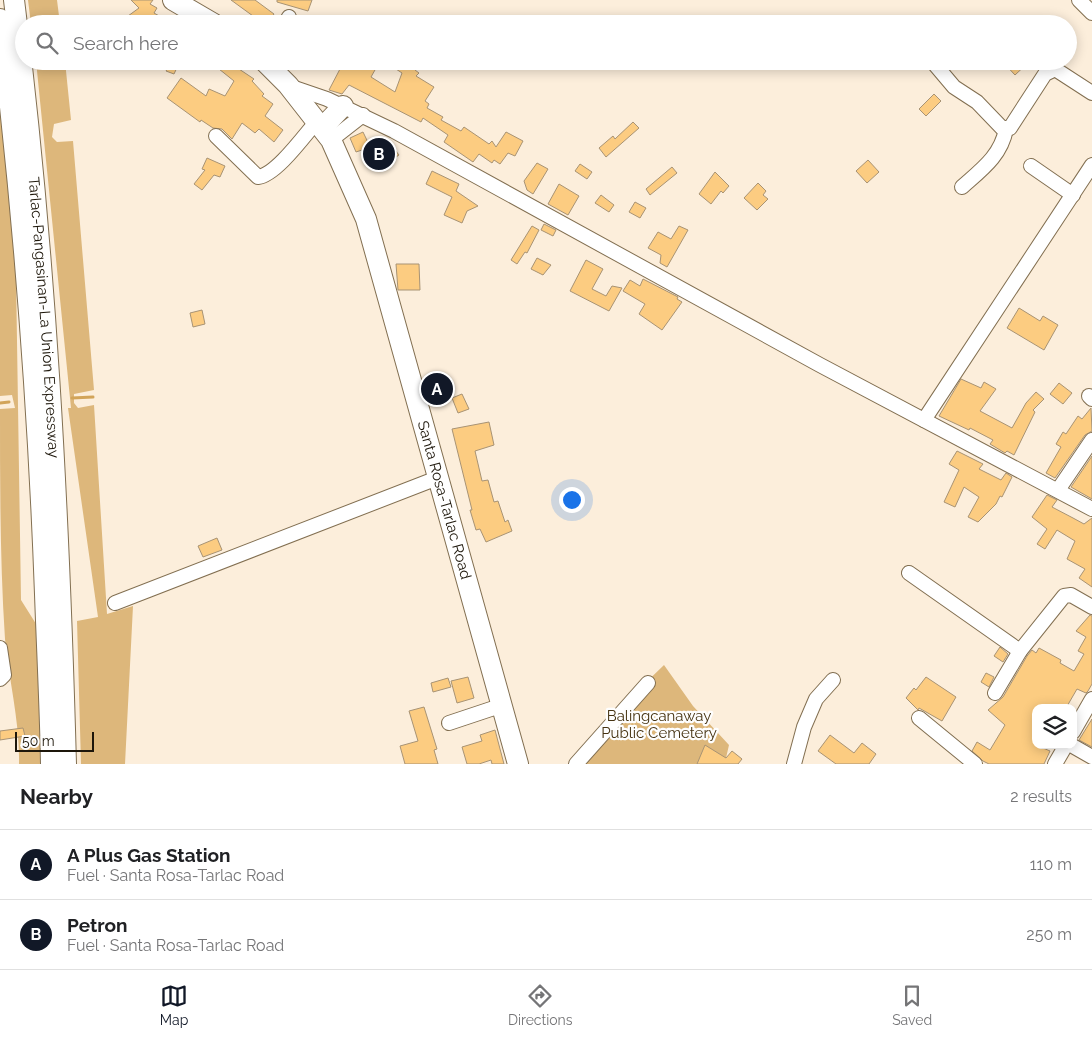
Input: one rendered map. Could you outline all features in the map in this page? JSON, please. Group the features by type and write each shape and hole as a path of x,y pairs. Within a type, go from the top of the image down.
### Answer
{"highway":[{"name":"Tarlac-Pangasinan-La Union Expressway","path":"14,0 16,15"},
{"path":"173,0 199,15"},
{"name":"Tarlac-Pangasinan-La Union Expressway","path":"0,19 13,129 30,323 41,487 54,637"},
{"name":"Tarlac-Pangasinan-La Union Expressway","path":"23,70 30,126 46,331 54,637"},
{"name":"Santa Rosa-Tarlac Road","path":"273,70 288,85 324,130 366,220 440,477 500,706 518,764"},
{"path":"324,130 343,106"},
{"path":"51,764 54,637"},
{"path":"54,637 66,764"}],"street":[{"path":"1079,0 1092,13"},
{"path":"940,70 954,87 973,98 1002,128 1006,129"},
{"path":"1006,129 1010,128 1045,74 1050,70"},
{"path":"1057,70 1092,93"},
{"path":"288,85 363,115 924,420 1092,509"},
{"path":"216,136 258,177 264,176 324,130 363,115"},
{"path":"962,187 991,162 1004,139 1006,129"},
{"path":"924,420 1092,165"},
{"path":"1031,166 1073,195"},
{"path":"1058,490 1092,440"},
{"path":"115,603 440,477"},
{"path":"909,573 1020,651"},
{"path":"995,693 1020,651 1064,596 1070,595 1092,607"},
{"path":"0,648 4,675 0,679"},
{"path":"794,764 804,727 816,698 834,680"},
{"path":"576,764 648,682"},
{"path":"1077,725 1092,699"},
{"path":"449,723 500,706"},
{"path":"919,718 976,764"},
{"path":"1077,748 1092,757"},
{"path":"1055,764 1064,749"}],"green space":[{"path":"28,0 57,0 59,15 30,15"},
{"path":"37,70 66,70 71,120 54,124 52,137 57,142 73,141 94,390 74,394 74,403 78,408 94,405 107,614 133,606 125,764 81,764 77,621 98,617 68,408 71,408"},
{"path":"0,88 16,276 21,600 43,635 42,764 19,764 16,717 5,639 3,610 0,409 15,408 12,395 0,396"},
{"name":"Balingcanaway Public Cemetery","path":"664,665 693,706 729,745 726,758 731,764 573,764 628,700"}],"building":[{"path":"131,0 153,0 150,4 157,8 154,13 157,15 129,15 139,8"},
{"path":"231,0 255,0 274,14 252,15"},
{"path":"277,0 312,0 308,11 277,2"},
{"path":"167,70 176,70 174,74"},
{"path":"220,70 240,70 254,79 252,81 264,94 262,96 273,104 265,116 283,130 274,142 259,129 255,133 242,123 232,139 222,129 213,128 201,120 200,122 167,98 181,78 206,96 209,89 225,96 234,81"},
{"path":"339,70 375,70 371,77 395,92 402,73 398,70 415,70 419,73 416,76 434,87 425,101 429,104 427,108 443,117 441,120 461,131 464,127 489,144 492,141 496,147 506,132 523,141 515,156 508,153 500,164 494,160 492,163 479,154 473,162 444,142 448,135 423,118 421,122 349,85 342,94 329,90"},
{"path":"1010,70 1020,70 1015,75"},
{"path":"934,94 941,101 926,116 919,109"},
{"path":"633,122 639,128 606,157 599,148 613,136 615,139"},
{"path":"363,132 375,157 391,145 399,155 377,170 362,150 356,152 350,138"},
{"path":"207,158 225,166 220,177 214,175 202,190 194,184 205,170 202,169"},
{"path":"868,160 879,172 867,183 856,171"},
{"path":"537,163 548,169 533,194 527,190 524,181"},
{"path":"580,164 592,172 587,179 575,171"},
{"path":"672,167 677,173 650,195 646,189"},
{"path":"432,171 459,184 456,191 478,206 467,211 462,223 444,215 452,197 426,184"},
{"path":"715,172 729,186 723,193 721,191 711,204 699,194"},
{"path":"758,183 766,191 763,195 768,199 757,210 744,198"},
{"path":"559,184 579,196 568,215 548,204"},
{"path":"601,195 614,205 609,212 595,203"},
{"path":"635,202 646,208 640,218 629,212"},
{"path":"544,224 556,230 553,236 541,230"},
{"path":"532,226 539,230 527,253 525,252 517,264 511,260"},
{"path":"679,226 688,230 667,267 660,263 661,255 648,248 658,232 671,239"},
{"path":"537,258 551,265 543,275 531,269"},
{"path":"586,260 603,269 592,289 606,296 612,286 622,288 609,311 570,291"},
{"path":"396,264 419,264 420,290 398,290"},
{"path":"643,279 678,297 677,299 682,302 662,330 639,314 645,304 623,291 630,280 640,286"},
{"path":"1019,308 1040,321 1043,316 1058,325 1044,350 1007,328"},
{"path":"202,310 205,324 193,327 190,313"},
{"path":"961,379 981,388 984,382 996,389 980,411 1012,428 1026,403 1036,392 1044,399 1033,410 1035,412 1014,455 1007,451 1005,453 990,444 993,440 970,428 969,430 939,416"},
{"path":"440,383 442,392 434,394 431,386"},
{"path":"1059,383 1072,393 1063,404 1050,394"},
{"path":"462,394 469,409 458,413 452,398"},
{"path":"1091,408 1092,431 1085,435 1055,478 1046,473 1061,447 1056,444 1063,432 1066,434 1078,416 1082,419"},
{"path":"489,422 494,445 475,451 482,481 488,480 494,502 498,501 505,522 508,520 512,531 486,542 480,529 476,530 452,429"},
{"path":"957,451 983,464 979,469 1001,480 1006,473 1012,477 1002,497 1000,496 996,504 978,522 968,517 979,497 964,487 955,507 944,502 959,470 949,464"},
{"path":"1092,456 1092,499 1071,487"},
{"path":"1047,495 1057,500 1052,507 1084,524 1092,518 1092,587 1079,578 1085,569 1067,559 1075,541 1057,530 1045,549 1037,544 1047,529 1032,517"},
{"path":"217,538 222,550 203,557 198,546"},
{"path":"1090,615 1092,616 1092,684 1086,693 1077,689 1068,704 1032,704 1032,749 1050,751 1044,764 989,764 983,761 972,751 977,742 990,750 1005,725 988,710 1003,697 1032,650 1036,653 1039,648 1061,660 1060,663 1074,671 1084,654 1078,651 1086,637 1076,631"},
{"path":"1000,647 1008,654 1003,662 994,656"},
{"path":"986,673 994,677 989,687 981,682"},
{"path":"468,677 474,698 457,703 451,681"},
{"path":"926,677 956,697 942,721 919,708 918,710 906,698 914,688 916,690"},
{"path":"448,678 451,687 433,692 431,683"},
{"path":"424,707 437,749 434,750 438,764 405,764 400,746 418,741 409,711"},
{"path":"1092,719 1092,747 1079,740"},
{"path":"23,728 25,736 0,740 0,731"},
{"path":"495,730 504,764 492,764 491,760 479,764 467,764 462,747 482,741 480,735"},
{"path":"830,735 854,753 862,743 876,754 869,764 836,764 818,751"},
{"path":"705,745 726,758 732,751 742,759 738,764 697,764"}],"waterway":[{"path":"72,398 93,397"},
{"path":"0,403 9,402"}],"place":[{"name":"Petron","path":"379,154"},
{"name":"A Plus Gas Station","path":"437,389"}]}
